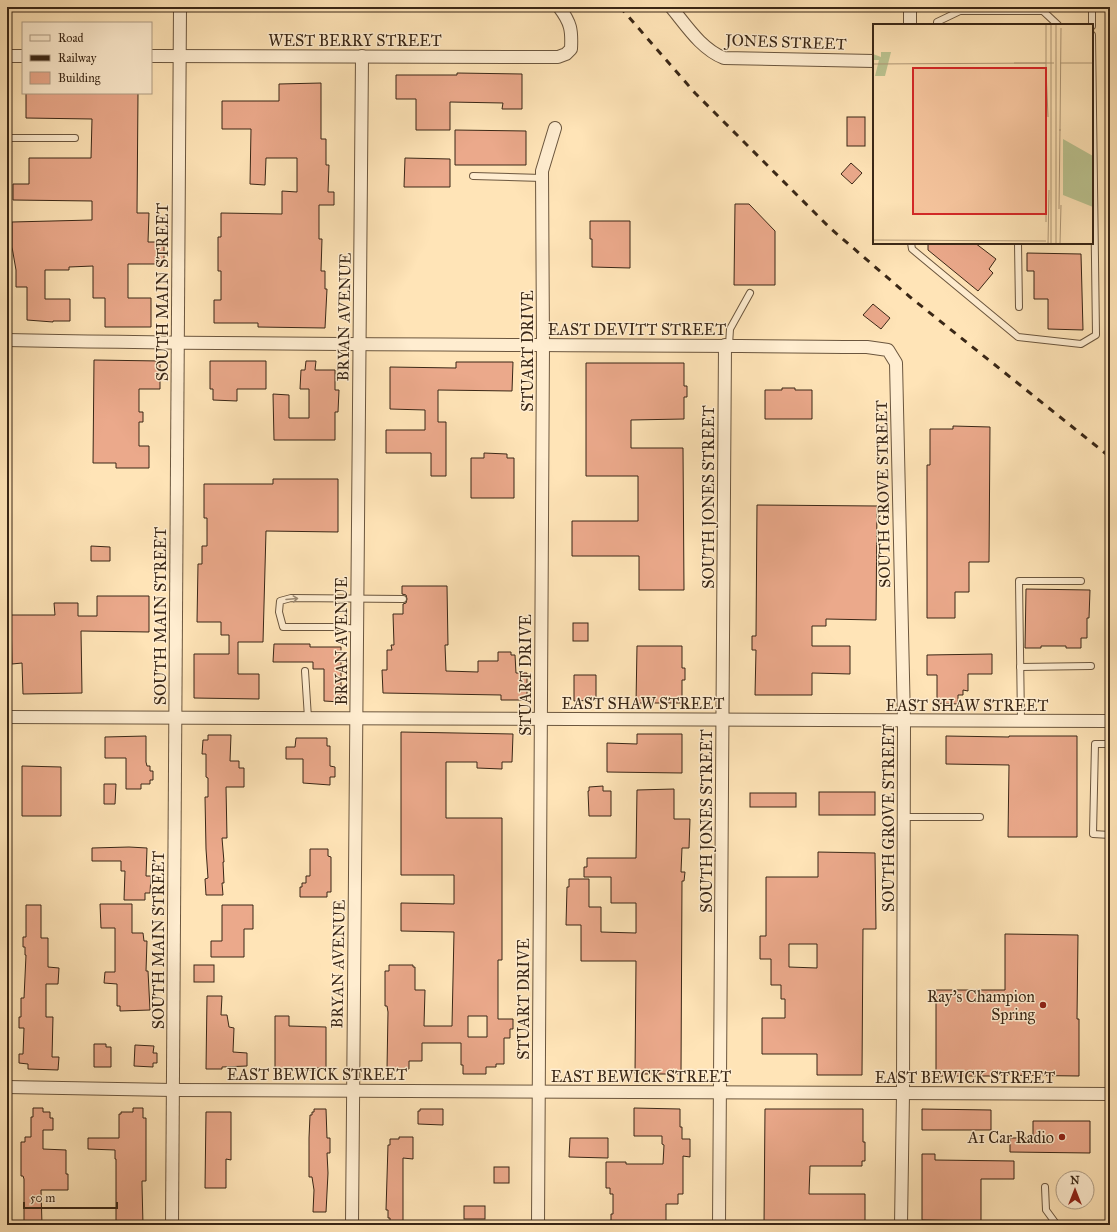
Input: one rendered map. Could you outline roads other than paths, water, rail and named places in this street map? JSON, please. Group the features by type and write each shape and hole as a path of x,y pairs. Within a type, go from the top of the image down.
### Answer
{"street":[{"name":"SOUTH MAIN STREET","path":"172,1225 180,7"},
{"name":"WEST BERRY STREET","path":"152,56 558,57 566,54 571,49 572,31 568,19 559,7"},
{"name":"JONES STREET","path":"671,7 696,37 715,54 724,58 873,61"},
{"path":"910,7 910,24"},
{"path":"7,56 22,56"},
{"name":"BRYAN AVENUE","path":"352,1225 362,56"},
{"name":"STUART DRIVE","path":"538,1225 543,344 542,170 555,128"},
{"name":"EAST DEVITT STREET","path":"7,340 178,344 543,344 867,347 888,350 896,363"},
{"name":"SOUTH JONES STREET","path":"719,1225 722,720 727,345"},
{"name":"SOUTH GROVE STREET","path":"896,363 904,720 903,1093 901,1225"},
{"name":"EAST SHAW STREET","path":"7,717 1110,721"},
{"name":"EAST BEWICK STREET","path":"7,1087 173,1090 1110,1094"}],"lane":[{"path":"1092,7 1092,24"},
{"path":"936,24 937,22 960,9 1043,9 1057,24"},
{"path":"7,138 75,138"},
{"path":"473,176 542,178"},
{"path":"911,244 912,249 1018,337 1081,344 1096,335 1093,220"},
{"path":"1018,244 1019,307"},
{"path":"727,345 730,329 750,293"},
{"path":"1020,721 1019,581 1081,581"},
{"path":"357,629 283,627 279,612 280,601 291,598 403,599"},
{"path":"1020,667 1091,666"},
{"path":"305,671 308,718"},
{"path":"1110,744 1095,744 1093,834 1110,835"},
{"path":"904,817 980,817"},
{"path":"1045,1187 1046,1210 1057,1225"}],"railway":[{"path":"620,7 695,93 830,228 910,297 1110,457"}],"place":[{"name":"Ray's Champion Spring","path":"1043,1005"},
{"name":"A1 Car Radio","path":"1062,1137"}]}
